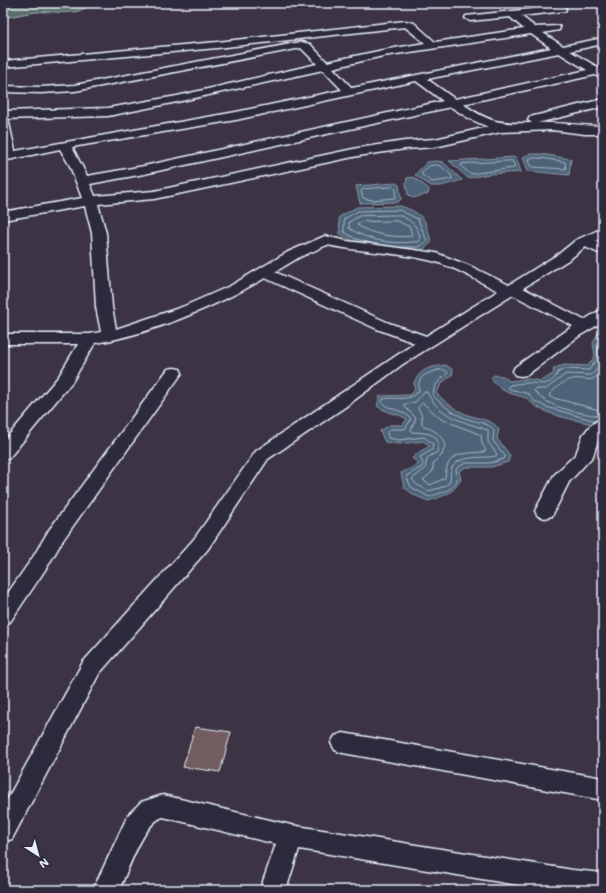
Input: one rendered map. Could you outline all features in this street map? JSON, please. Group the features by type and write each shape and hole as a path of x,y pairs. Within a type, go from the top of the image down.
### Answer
{"street":[{"path":"470,18 561,9"},
{"path":"512,14 560,49 601,72"},
{"path":"3,64 87,58 405,24 410,26 433,44"},
{"path":"3,115 108,112 150,105 382,53 433,44 555,28"},
{"path":"3,123 7,156 236,116 349,91 603,41"},
{"path":"3,89 41,90 76,88 301,45 306,46 349,91"},
{"path":"75,114 76,88 87,58"},
{"path":"82,181 144,170 601,72"},
{"path":"418,77 485,123 501,128 546,126 585,130 603,130"},
{"path":"3,216 90,201 154,196 358,152 405,145 435,143 603,103"},
{"path":"64,145 82,181 90,201 99,232 104,307 110,336"},
{"path":"3,831 91,668 201,544 262,455 339,403 397,361 512,290 565,256 585,241 603,232"},
{"path":"3,340 89,339 110,336 187,310 235,289 306,249 327,240 347,245 431,256 512,290 584,326"},
{"path":"585,241 603,251"},
{"path":"264,272 384,326 427,342"},
{"path":"521,371 584,326 603,315"},
{"path":"3,454 66,378 89,339"},
{"path":"3,616 40,562 56,535 174,373"},
{"path":"545,511 562,479 584,456 589,439 596,430 603,425"},
{"path":"343,743 603,789"},
{"path":"106,890 137,823 150,810 163,806 291,836 573,886 603,885"},
{"path":"273,890 291,836"}],"green space":[{"path":"3,3 91,3 86,8 74,12 37,12 3,18"}],"water":[{"path":"530,154 541,154 571,159 569,175 528,171 523,157"},
{"path":"516,157 521,172 489,174 468,178 449,161"},
{"path":"427,162 443,162 462,180 441,186 431,186 415,175"},
{"path":"413,177 429,189 428,194 413,198 408,195 406,183 407,178"},
{"path":"396,183 399,185 401,199 398,202 360,203 356,186"},
{"path":"400,206 418,214 424,220 432,242 424,249 409,252 355,242 340,234 339,217 357,207"},
{"path":"602,324 603,426 562,417 541,409 527,398 511,394 502,389 494,383 491,378 494,375 503,376 509,381 528,379 541,381 553,374 554,368 565,365 588,366 595,356 593,343"},
{"path":"446,365 453,370 452,375 443,382 436,393 459,411 489,421 496,426 499,429 497,439 510,455 508,462 491,467 466,467 459,471 461,480 451,491 443,496 428,501 414,495 404,487 401,473 419,464 412,458 430,446 423,441 399,444 385,442 380,431 390,425 403,425 407,419 377,406 380,396 410,395 415,390 414,382 423,371"}],"building":[{"path":"195,727 231,732 220,772 183,767"}]}
